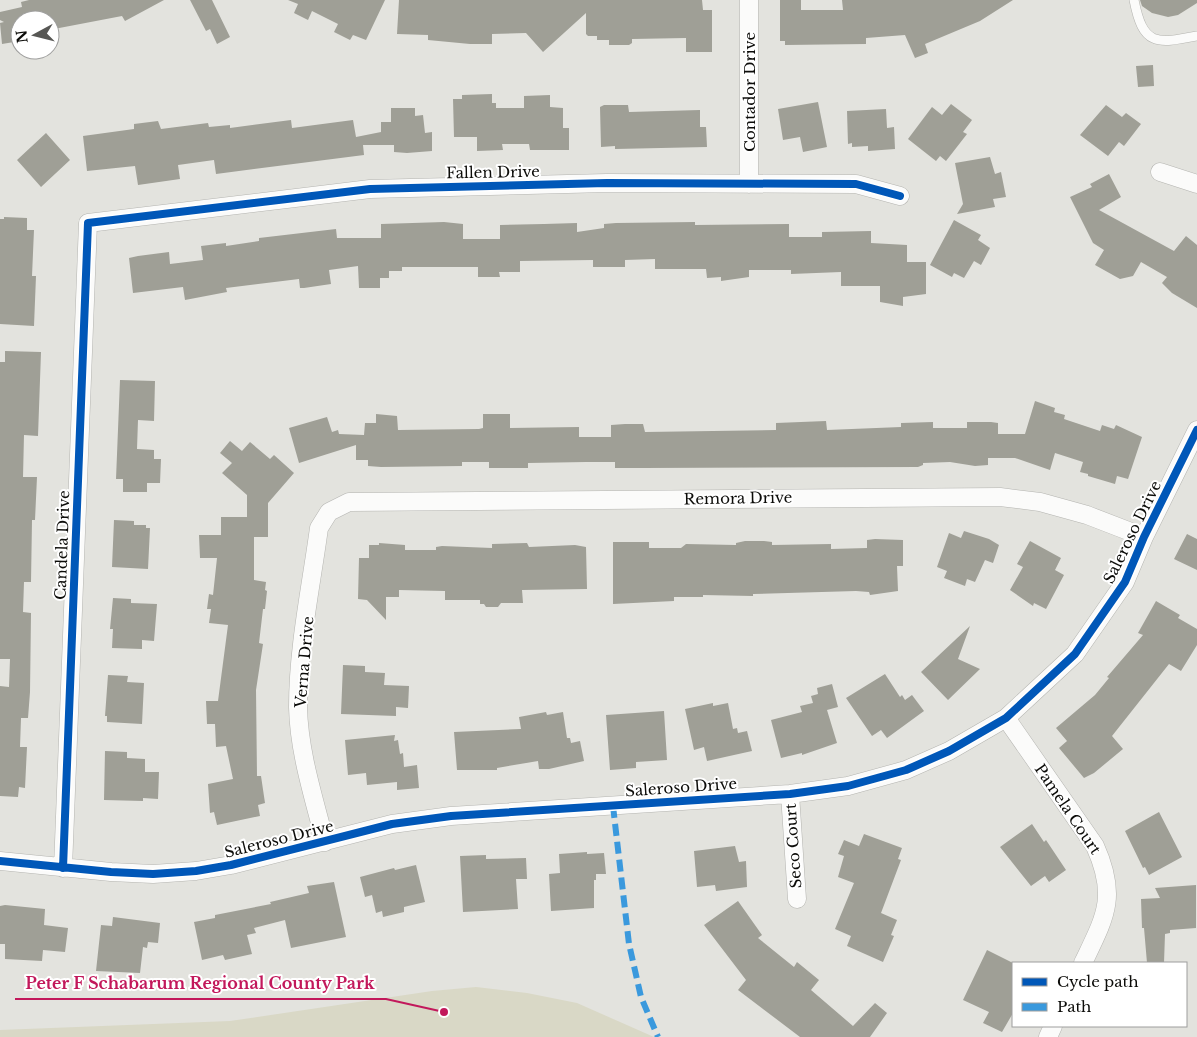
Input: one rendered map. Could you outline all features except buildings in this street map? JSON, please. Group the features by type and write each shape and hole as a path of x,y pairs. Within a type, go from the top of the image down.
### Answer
{"street":[{"name":"Contador Drive","path":"749,0 750,184"},
{"path":"1160,172 1197,184"},
{"name":"Fallen Drive","path":"88,223 370,189 598,183 856,184 900,196"},
{"name":"Candela Drive","path":"64,868 88,223"},
{"name":"Saleroso Drive","path":"0,860 64,868 153,874 196,871 231,865 392,824 451,816 790,794 848,786 906,770 948,751 1006,718 1075,654 1125,582 1144,537 1197,430"},
{"name":"Remora Drive","path":"329,512 349,502 1000,497 1040,502 1087,516 1144,537"},
{"name":"Verna Drive","path":"325,842 303,752 298,707 301,662 319,528 329,512"},
{"name":"Pamela Court","path":"1006,718 1095,846 1103,863 1108,881 1105,918 1083,962"},
{"name":"Seco Court","path":"790,794 797,899"}],"lane":[{"path":"1134,0 1144,32 1156,41 1169,42 1197,36"}],"green space":[{"path":"476,987 527,993 577,1003 654,1037 0,1037 0,1030 230,1021 432,991"}],"marked path":[{"path":"613,806 629,944 641,997 658,1037"}],"cycle path":[{"path":"63,868 88,223 370,189 607,183 856,184 900,196"},
{"path":"0,861 111,872 153,874 196,871 231,865 392,824 451,816 790,794 848,786 906,770 949,751 1006,718 1075,654 1125,582 1144,537 1197,430"}],"place":[{"name":"Peter F Schabarum Regional County Park","path":"444,1012"}]}
